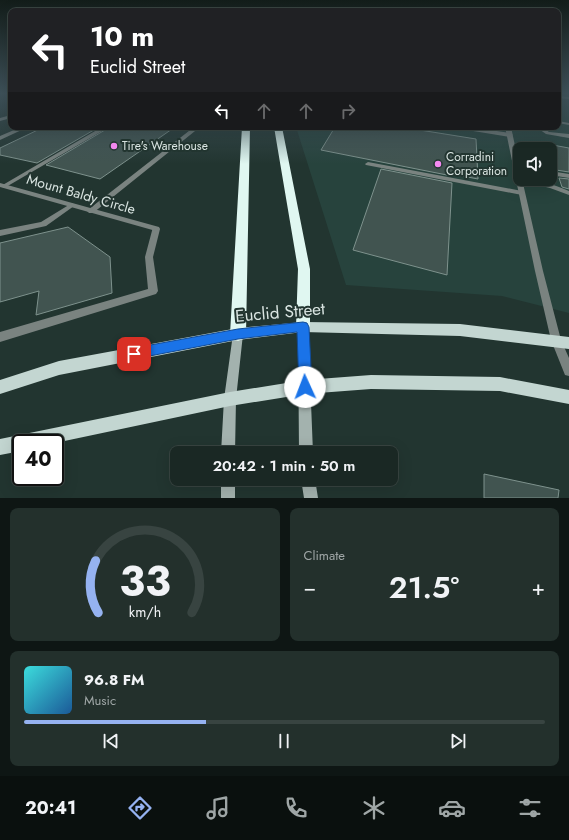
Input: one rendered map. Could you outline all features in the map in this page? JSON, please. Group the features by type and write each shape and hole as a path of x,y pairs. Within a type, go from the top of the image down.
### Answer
{"highway":[{"path":"238,334 246,130"},
{"path":"279,130 304,269 303,327"}],"main road":[{"name":"Euclid Street","path":"0,387 59,368 238,334 303,327 460,330 556,340 569,343"},
{"path":"0,447 230,399 305,387 371,382 500,384 569,397"}],"street":[{"path":"0,138 18,130"},
{"path":"2,185 101,130"},
{"path":"91,211 193,130"},
{"path":"482,130 510,134"},
{"path":"509,130 513,146"},
{"path":"544,130 548,133 569,136"},
{"path":"368,164 522,193"},
{"path":"557,174 569,176"},
{"name":"Mount Baldy Circle","path":"0,337 153,291 149,257 156,229 2,185"},
{"path":"520,186 556,340 569,371"},
{"path":"552,186 569,193"},
{"path":"0,233 43,224 72,205"},
{"path":"303,327 306,446"},
{"path":"228,446 230,399 238,334"},
{"path":"228,486 228,498"},
{"path":"309,486 311,498"}],"shaded area":[{"path":"561,117 569,117 569,313 502,296 346,285 297,130 561,130"}],"building":[{"path":"38,130 94,130 37,163 0,155 0,148"},
{"name":"Tire's Warehouse","path":"105,130 171,130 100,179 46,165"},
{"name":"Corradini Corporation","path":"333,130 420,130 476,139 478,179 452,174 452,176 321,150"},
{"path":"557,146 569,148 569,172 557,170"},
{"path":"381,169 452,183 447,275 353,250"},
{"path":"559,178 569,179 569,189 562,187"},
{"path":"68,227 110,257 112,293 36,315 39,291 0,302 0,243"},
{"path":"484,474 559,490 558,498 484,498"}],"place":[{"name":"Tire's Warehouse","path":"114,146"},
{"name":"Corradini Corporation","path":"438,164"}],"route":[{"path":"134,354 238,334 303,327 305,387"}]}
